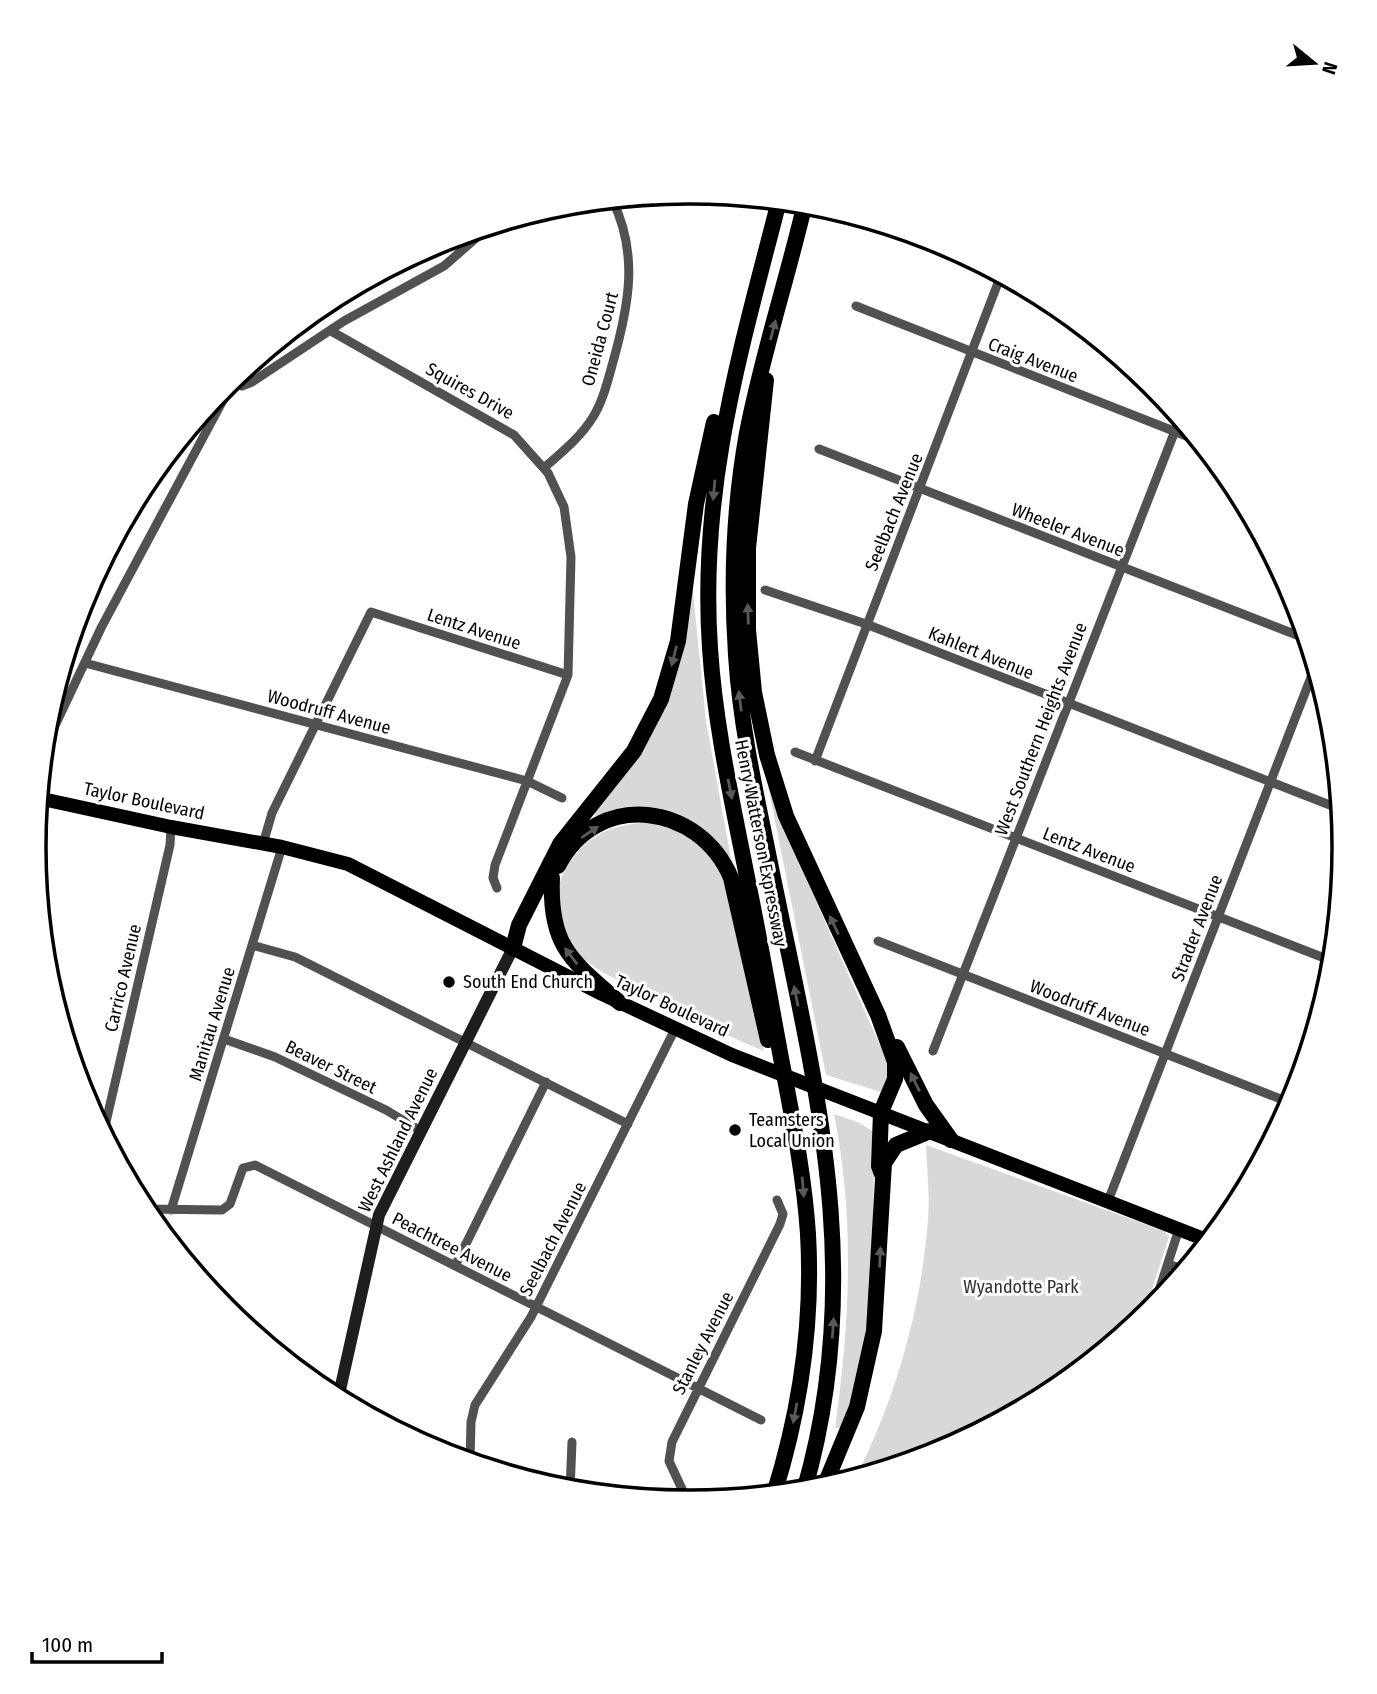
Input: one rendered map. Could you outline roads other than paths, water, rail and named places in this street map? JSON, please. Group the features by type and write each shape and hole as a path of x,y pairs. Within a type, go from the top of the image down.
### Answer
{"highway":[{"name":"Henry Watterson Expressway","path":"776,211 733,374 715,475 710,534 710,648 720,739 789,1096 804,1190 808,1299 795,1415 777,1483"},
{"name":"Henry Watterson Expressway","path":"803,214 748,432 736,516 736,653 752,774 810,1063 832,1195 836,1276 832,1345 824,1409 807,1479"},
{"path":"766,359 766,398 753,481 747,586 749,649 758,713 775,784 796,843 878,1015 895,1062 896,1072 881,1112 879,1166 882,1174"},
{"path":"513,948 519,925 559,844 634,751 661,699 678,641 701,475 715,419 733,374"},
{"path":"513,948 568,850 579,839 596,827 634,815 659,816 681,822 715,849 731,878 769,1045 780,1053"},
{"path":"552,878 551,909 560,940 580,968 620,1003"},
{"path":"878,1015 888,1028 926,1105 951,1140"},
{"path":"830,1474 855,1415 874,1331 879,1284 884,1163 896,1145 930,1131"}],"main road":[{"name":"Taylor Boulevard","path":"47,800 171,827 282,847 348,864 620,1003 732,1055 1199,1237"}],"street":[{"name":"Oneida Court","path":"544,467 581,435 593,417 623,326 630,294 629,258 622,219 617,209"},
{"path":"241,385 444,266 471,242"},
{"name":"Seelbach Avenue","path":"815,761 998,283"},
{"name":"Craig Avenue","path":"856,306 1181,434"},
{"name":"Squires Drive","path":"331,331 500,425 529,449 544,467 564,508 570,540 568,675"},
{"path":"59,718 216,411"},
{"name":"West Southern Heights Avenue","path":"933,1052 1176,428"},
{"name":"Wheeler Avenue","path":"819,449 1295,634"},
{"name":"Kahlert Avenue","path":"765,590 866,624 1330,805"},
{"name":"Lentz Avenue","path":"315,725 370,612 568,675"},
{"name":"Woodruff Avenue","path":"85,663 527,781 562,797"},
{"path":"497,888 493,878 495,865 568,675"},
{"name":"Strader Avenue","path":"1108,1201 1310,680"},
{"path":"263,844 272,813 315,725"},
{"name":"Lentz Avenue","path":"795,752 1322,957"},
{"name":"Carrico Avenue","path":"107,1120 170,845 171,827"},
{"name":"Manitau Avenue","path":"171,1210 282,847"},
{"name":"Woodruff Avenue","path":"878,941 1280,1099"},
{"path":"252,945 295,957 628,1124"},
{"name":"West Ashland Avenue","path":"340,1388 375,1226 513,948"},
{"name":"Seelbach Avenue","path":"470,1452 471,1422 475,1405 536,1307 675,1029"},
{"name":"Beaver Street","path":"224,1039 275,1057 421,1131"},
{"path":"455,1266 546,1082"},
{"name":"Peachtree Avenue","path":"158,1210 227,1208 242,1171 251,1164 761,1420"},
{"name":"Stanley Avenue","path":"682,1490 669,1461 673,1442 780,1224 783,1214 777,1200"},
{"path":"1162,1282 1179,1230"},
{"path":"1168,1264 1176,1267"},
{"path":"570,1479 572,1442"}],"place":[{"name":"South End Church","path":"449,982"},
{"name":"Teamsters Local Union","path":"735,1130"}],"park label":[{"name":"Wyandotte Park","path":"1021,1287"}]}
